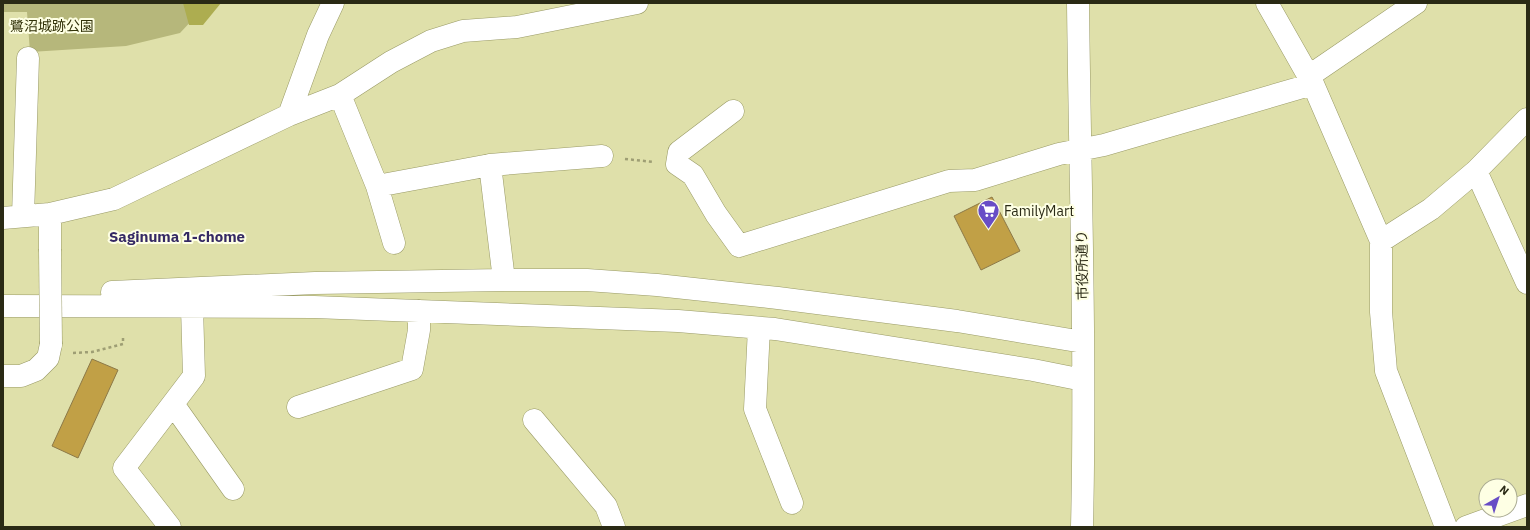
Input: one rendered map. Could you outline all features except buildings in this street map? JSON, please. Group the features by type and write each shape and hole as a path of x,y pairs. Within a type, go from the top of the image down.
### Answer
{"street":[{"path":"289,115 318,35 333,3"},
{"path":"28,58 13,217 50,214 114,199 289,115 340,95 404,55 431,41 463,31 518,27 637,3"},
{"name":"市役所通り","path":"1078,3 1083,342 1082,527"},
{"path":"1267,3 1311,80 1381,241 1381,312 1386,371 1446,527"},
{"path":"733,111 679,152 677,164 693,175 716,214 739,246 949,181 975,180 1058,154 1104,145 1311,80 1416,3"},
{"path":"340,95 377,186 394,243"},
{"path":"1381,241 1431,209 1476,171 1527,119"},
{"path":"377,186 490,165 602,156"},
{"path":"490,165 504,280"},
{"path":"1476,171 1527,283"},
{"path":"3,376 22,376 36,370 48,358 51,344 50,214"},
{"path":"3,294 74,294 315,283 504,280 595,281 657,285 778,298 957,321 1083,342"},
{"path":"3,306 314,307 678,321 759,328 1026,369 1083,380"},
{"path":"170,527 124,468 194,376 192,307"},
{"path":"298,407 412,369 419,330 419,312"},
{"path":"759,328 755,409 792,503"},
{"path":"173,404 233,489"},
{"path":"534,420 606,506 614,527"},
{"path":"1466,527 1527,504"}],"path":[{"path":"602,156 677,164"},
{"path":"71,353 92,352 123,344 123,335"}],"green space":[{"name":"鷺沼城跡公園","path":"3,3 208,3 180,33 126,46 30,52 27,12 3,12"}],"shaded area":[{"path":"183,3 221,3 203,25 189,25"}],"place":[{"name":"FamilyMart","path":"988,230"}],"district":[{"name":"Saginuma 1-chome","path":"177,236"}]}
